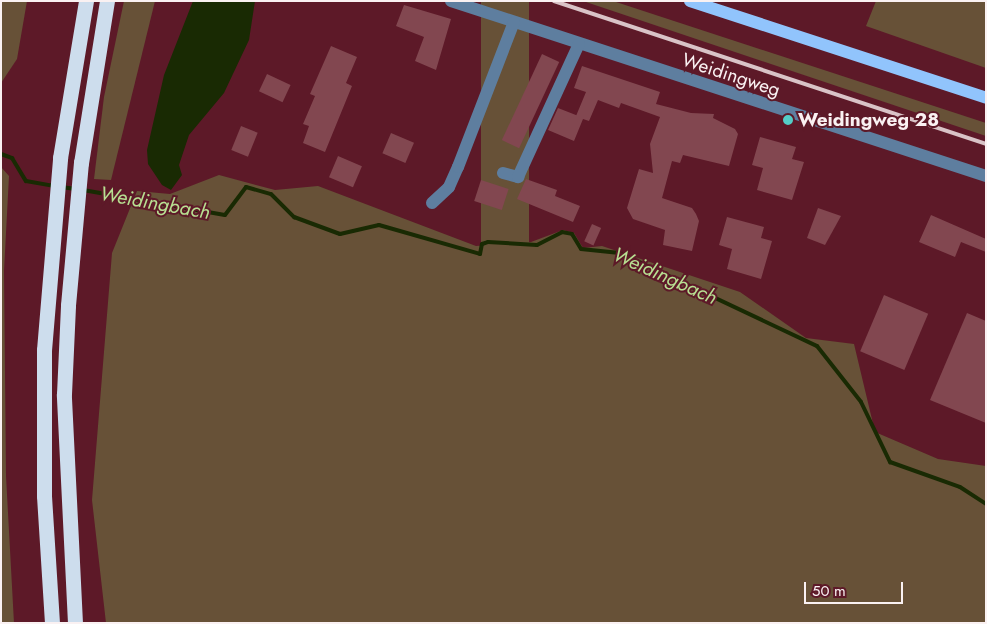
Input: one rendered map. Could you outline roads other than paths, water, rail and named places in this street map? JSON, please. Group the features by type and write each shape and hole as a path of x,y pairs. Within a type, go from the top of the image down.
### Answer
{"highway":[{"path":"52,623 43,434 44,350 52,230 60,158 86,1"},
{"path":"75,623 64,394 81,163 107,1"}],"main road":[{"path":"690,1 986,98"}],"street":[{"name":"Weidingweg","path":"451,1 986,176"},
{"path":"432,203 449,187 514,22"},
{"path":"503,173 518,177 580,44"}],"waterway":[{"name":"Weidingbach","path":"1,154 12,158 26,181 54,186"},
{"name":"Weidingbach","path":"61,187 76,189"},
{"name":"Weidingbach","path":"83,190 225,215 246,187 271,194 294,217 340,234 379,225 480,254 482,244 488,242 537,245 562,232 572,234 581,249 620,253 817,346 861,402 890,462 960,487 986,504"}],"railway":[{"path":"554,1 986,144"}],"place":[{"name":"Weidingweg 28","path":"788,120"}]}
